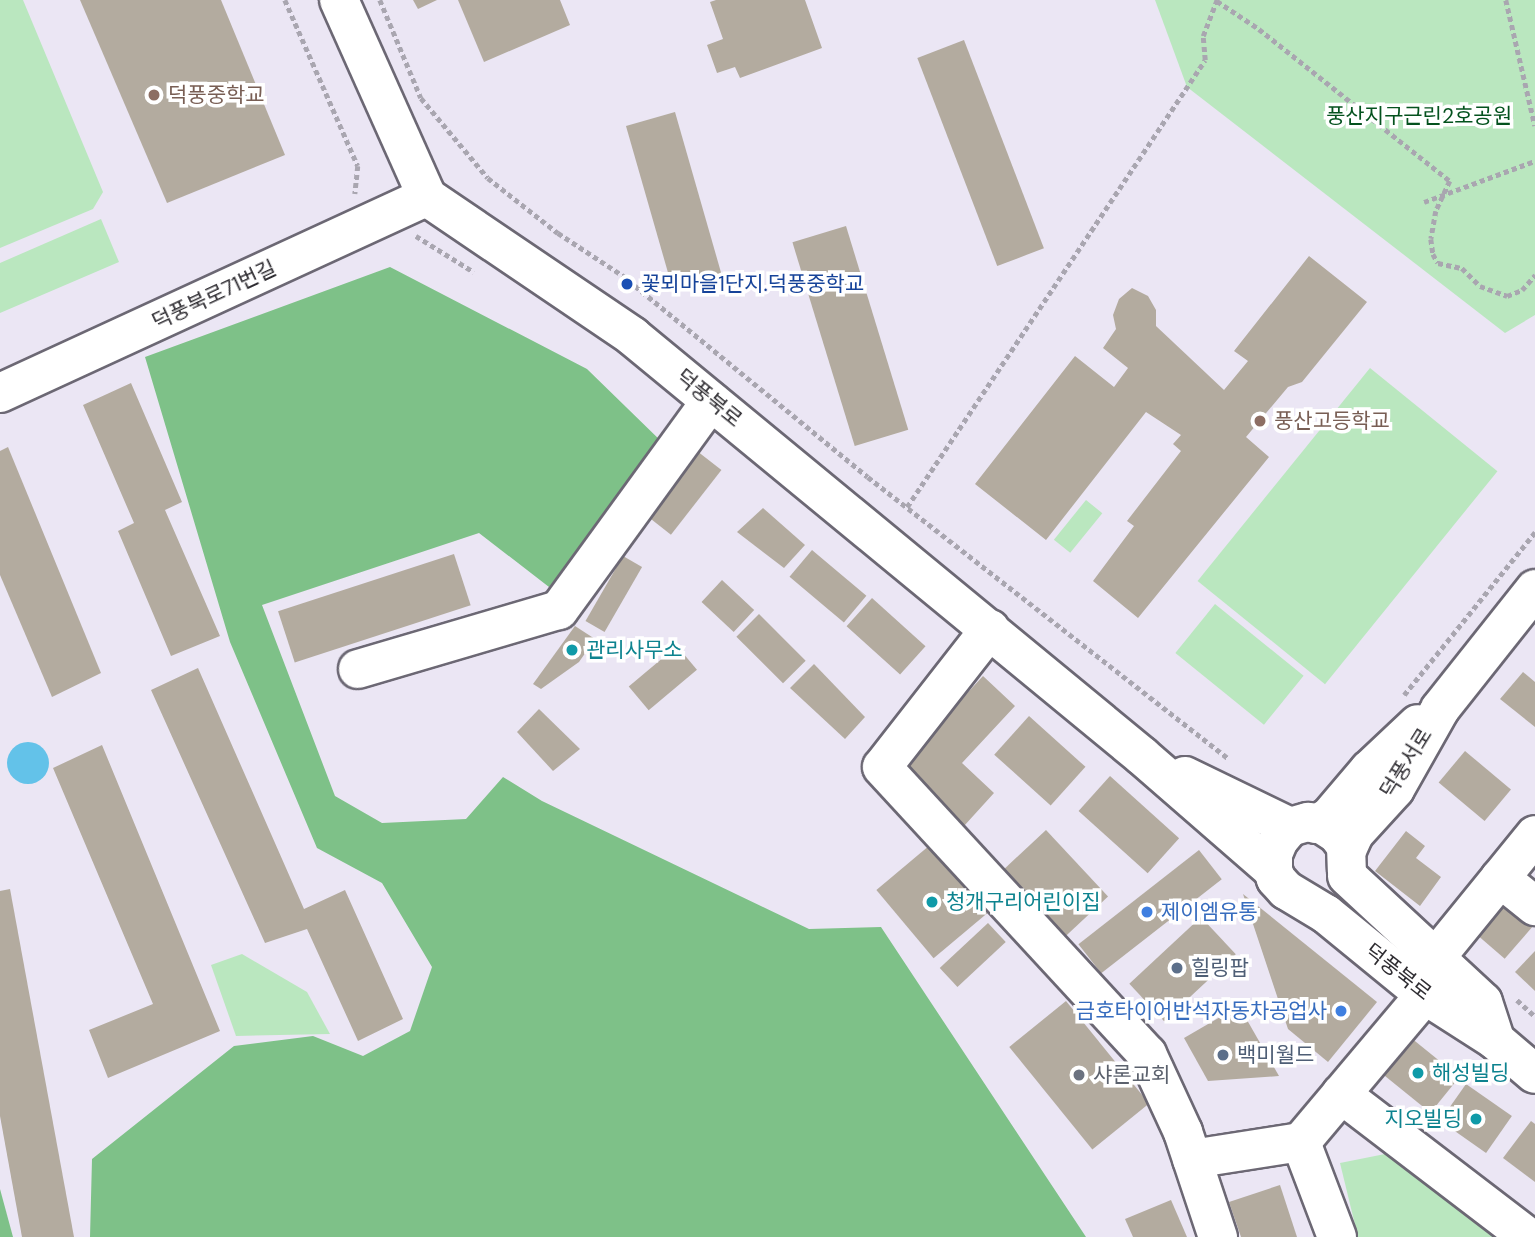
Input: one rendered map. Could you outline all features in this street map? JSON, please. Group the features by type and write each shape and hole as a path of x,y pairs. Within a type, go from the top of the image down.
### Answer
{"street":[{"path":"339,0 428,197"},
{"name":"덕풍북로71번길","path":"0,393 428,197"},
{"name":"덕풍북로","path":"428,197 632,336 1142,756 1273,870 1276,879 1286,890 1305,898 1425,995 1495,1040 1535,1074"},
{"path":"358,668 559,610 711,401"},
{"name":"덕풍서로","path":"1347,863 1354,834 1395,789 1440,709 1535,589"},
{"path":"989,629 882,766 1147,1054 1192,1159 1218,1237"},
{"name":"덕풍서로","path":"1303,825 1329,817 1410,729 1440,709"},
{"name":"덕풍북로","path":"1142,756 1303,825 1337,834 1347,863 1372,902 1483,1002 1495,1040"},
{"path":"1273,870 1276,847 1303,825"},
{"path":"1436,957 1535,835"},
{"path":"1305,898 1324,898 1335,894 1347,863"},
{"path":"1500,878 1535,906"},
{"path":"1192,1159 1301,1142 1425,995"},
{"path":"1341,1094 1528,1237"},
{"path":"1301,1142 1337,1237"}],"path":[{"path":"285,0 358,166 357,191"},
{"path":"380,0 421,98 488,178 558,233 622,275 906,508 1233,762"},
{"path":"906,508 1205,60 1203,36 1216,0 1259,29 1450,181 1436,211 1431,239 1433,254 1438,263 1462,268 1480,286 1507,296 1522,290 1535,275"},
{"path":"1506,0 1535,127"},
{"path":"1424,202 1535,161"},
{"path":"1396,706 1535,533"}],"green space":[{"path":"0,0 23,0 103,192 93,209 0,248"},
{"name":"풍산지구근린2호공원","path":"1155,0 1535,0 1535,315 1505,333 1187,87"},
{"path":"101,219 119,262 0,313 0,263"},
{"path":"390,267 587,369 665,445 549,587 479,533 262,605 335,796 382,823 466,819 503,777 542,801 809,929 881,927 1086,1237 90,1237 92,1159 234,1046 313,1036 363,1056 410,1031 432,967 382,883 317,848 230,642 145,357"},
{"path":"1370,368 1497,471 1325,684 1198,581"},
{"path":"1086,500 1102,513 1070,553 1054,540"},
{"path":"1215,604 1304,676 1264,725 1175,653"},
{"path":"242,954 307,992 330,1034 236,1036 211,965"},
{"path":"1390,1153 1500,1237 1358,1237 1340,1163"},
{"path":"0,1189 13,1237 0,1237"}],"water":[{"path":"28,742 43,748 49,763 43,778 28,784 13,778 7,763 13,748"}],"building":[{"path":"80,0 221,0 285,155 167,203"},
{"path":"413,0 437,0 418,9"},
{"path":"458,0 560,0 570,25 484,62"},
{"path":"805,0 822,48 740,78 735,67 717,73 707,45 723,39 710,2"},
{"path":"964,40 1044,248 997,266 917,58"},
{"path":"675,112 722,275 673,289 626,126"},
{"path":"846,226 908,430 855,446 792,242"},
{"path":"1309,256 1367,302 1302,382 1288,387 1246,437 1269,457 1138,618 1093,581 1134,526 1127,521 1181,451 1173,444 1181,435 1146,412 1046,540 975,484 1075,356 1114,387 1128,368 1103,348 1116,329 1113,315 1119,299 1132,288 1148,296 1156,310 1156,326 1224,390 1248,361 1234,351"},
{"path":"131,383 182,502 165,510 220,636 171,656 118,531 134,523 83,405"},
{"path":"8,447 101,673 52,697 0,575 0,451"},
{"path":"697,451 721,470 671,535 647,516"},
{"path":"763,508 805,545 784,568 737,532"},
{"path":"812,550 866,596 844,622 790,577"},
{"path":"454,554 471,605 295,663 278,611"},
{"path":"623,556 642,567 605,632 586,621"},
{"path":"722,580 754,610 734,632 702,602"},
{"path":"872,598 926,646 900,674 847,626"},
{"path":"759,614 806,661 783,683 736,637"},
{"name":"관리사무소","path":"575,626 595,639 579,662 541,689 533,684"},
{"path":"677,646 697,670 649,710 629,686"},
{"path":"814,664 865,717 845,739 790,688"},
{"path":"198,668 304,909 345,890 403,1019 358,1041 307,929 265,943 151,690"},
{"path":"1523,672 1535,682 1535,727 1500,699"},
{"path":"983,676 1015,706 962,763 994,793 964,826 900,766"},
{"path":"539,709 580,749 553,771 517,732"},
{"path":"1029,716 1085,767 1051,805 994,755"},
{"path":"102,745 220,1031 108,1078 89,1030 153,1004 53,768"},
{"path":"1465,751 1511,790 1485,821 1439,782"},
{"path":"1110,776 1179,838 1148,873 1079,811"},
{"path":"1046,830 1108,897 1064,937 1002,871"},
{"path":"1406,831 1425,846 1416,858 1441,877 1420,906 1375,871"},
{"name":"청개구리어린이집","path":"930,845 987,913 934,958 876,890"},
{"path":"1199,850 1222,879 1101,973 1078,944"},
{"path":"10,889 74,1237 22,1237 0,1116 0,891"},
{"path":"1243,894 1377,1002 1328,1062 1288,1029"},
{"path":"1501,896 1534,925 1505,959 1471,930"},
{"path":"1201,917 1236,954 1164,1021 1129,984"},
{"path":"988,923 1006,942 957,987 940,968"},
{"path":"1535,951 1535,991 1515,972"},
{"name":"샤론교회","path":"1066,1001 1149,1104 1092,1150 1009,1047"},
{"path":"1239,1006 1279,1076 1208,1081 1184,1038"},
{"name":"해성빌딩","path":"1405,1033 1459,1077 1430,1113 1376,1069"},
{"name":"지오빌딩","path":"1466,1084 1512,1116 1486,1153 1440,1121"},
{"path":"1531,1121 1535,1124 1535,1182 1503,1158"},
{"path":"1280,1185 1297,1237 1241,1237 1229,1202"},
{"path":"1171,1200 1187,1237 1133,1237 1125,1219"}],"place":[{"name":"덕풍중학교","path":"154,95"},
{"name":"꽃뫼마을1단지.덕풍중학교","path":"627,284"},
{"name":"풍산고등학교","path":"1260,421"},
{"name":"관리사무소","path":"572,650"},
{"name":"청개구리어린이집","path":"932,902"},
{"name":"제이엠유통","path":"1147,912"},
{"name":"힐링팝","path":"1177,968"},
{"name":"금호타이어반석자동차공업사","path":"1341,1011"},
{"name":"백미월드","path":"1223,1055"},
{"name":"해성빌딩","path":"1418,1073"},
{"name":"샤론교회","path":"1079,1075"},
{"name":"지오빌딩","path":"1476,1119"}]}
